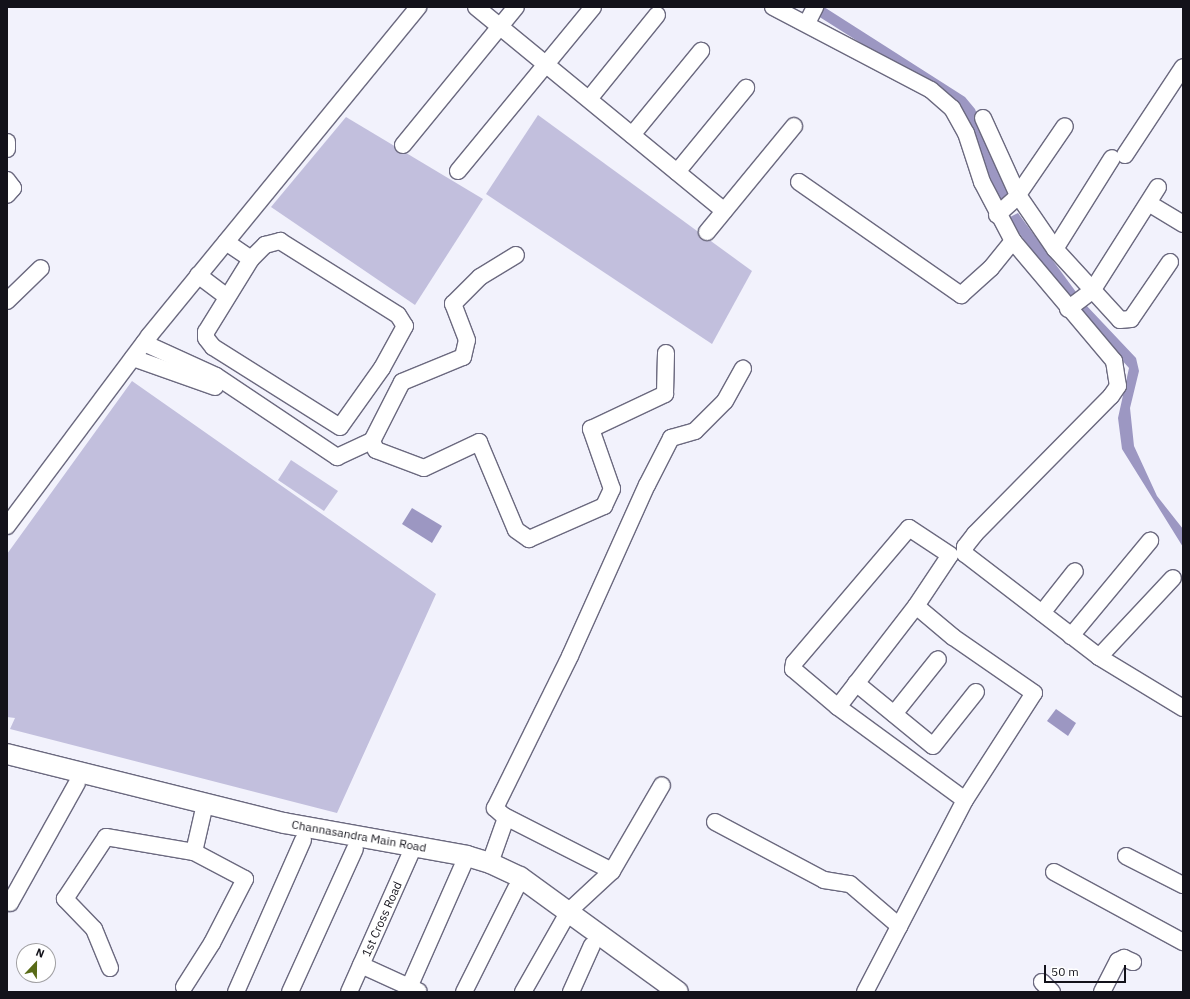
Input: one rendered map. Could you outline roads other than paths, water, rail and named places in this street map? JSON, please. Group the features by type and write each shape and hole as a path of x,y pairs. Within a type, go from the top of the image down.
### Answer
{"main road":[{"name":"Channasandra Main Road","path":"7,754 303,840 355,848 413,850"},
{"name":"Channasandra Main Road","path":"7,766 77,783 204,810 284,823 466,861 490,863 520,877 565,916 592,945 654,992"},
{"name":"Channasandra Main Road","path":"466,861 565,916 678,992"}],"street":[{"path":"7,526 144,343 418,7"},
{"path":"476,7 724,211"},
{"path":"403,145 516,7"},
{"path":"458,171 593,7"},
{"path":"773,7 811,15 932,90 952,108 966,133 972,156 1009,205 1055,248 1079,301 1114,361 1118,386 965,547 970,558 1099,657 1181,702"},
{"path":"588,99 657,15"},
{"path":"632,135 701,51"},
{"path":"1055,248 1183,67"},
{"path":"677,172 746,88"},
{"path":"983,118 1009,205 1013,241 1079,301 1126,321 1131,319 1170,262"},
{"path":"707,232 794,126"},
{"path":"1009,205 1065,126"},
{"path":"7,142 7,149"},
{"path":"7,180 14,188 7,194"},
{"path":"798,182 961,295 991,268 1013,241"},
{"path":"1079,301 1150,204 1158,187"},
{"path":"1150,204 1183,224"},
{"path":"226,242 251,260"},
{"path":"270,242 286,243 402,318 403,334 343,426 335,426 209,343 206,332 226,296 251,260 270,242"},
{"path":"133,358 211,384 336,468 374,446 402,382 463,357 467,340 454,304 480,277 516,255"},
{"path":"7,301 41,268"},
{"path":"198,275 226,296"},
{"path":"144,343 216,376 336,456 374,446 424,468 479,442 516,530 529,539 604,506 612,489 590,429 665,394 666,353"},
{"path":"612,871 504,816 495,808 671,438 695,431 725,401 742,369"},
{"path":"838,707 916,606 950,555 909,528 794,663 797,675 838,707 965,800"},
{"path":"1072,636 1150,540"},
{"path":"1042,613 1075,571"},
{"path":"1099,657 1173,578"},
{"path":"864,992 965,800 1034,693 953,637 916,606"},
{"path":"894,714 938,659"},
{"path":"856,683 933,746 976,692"},
{"path":"10,902 77,783"},
{"path":"523,992 565,916 612,871 662,785"},
{"path":"194,852 204,810"},
{"path":"490,863 504,816"},
{"path":"715,822 824,880 850,884 899,926"},
{"path":"110,968 94,929 65,899 106,837 194,852 245,879 212,943 184,987"},
{"path":"236,992 303,840"},
{"path":"290,992 355,848"},
{"name":"1st Cross Road","path":"349,992 413,850"},
{"path":"1126,856 1183,885"},
{"path":"361,965 412,991 466,861"},
{"path":"1054,872 1183,942"},
{"path":"464,992 516,888"},
{"path":"571,992 592,945"},
{"path":"1102,992 1118,961 1124,958 1133,962"}]}
